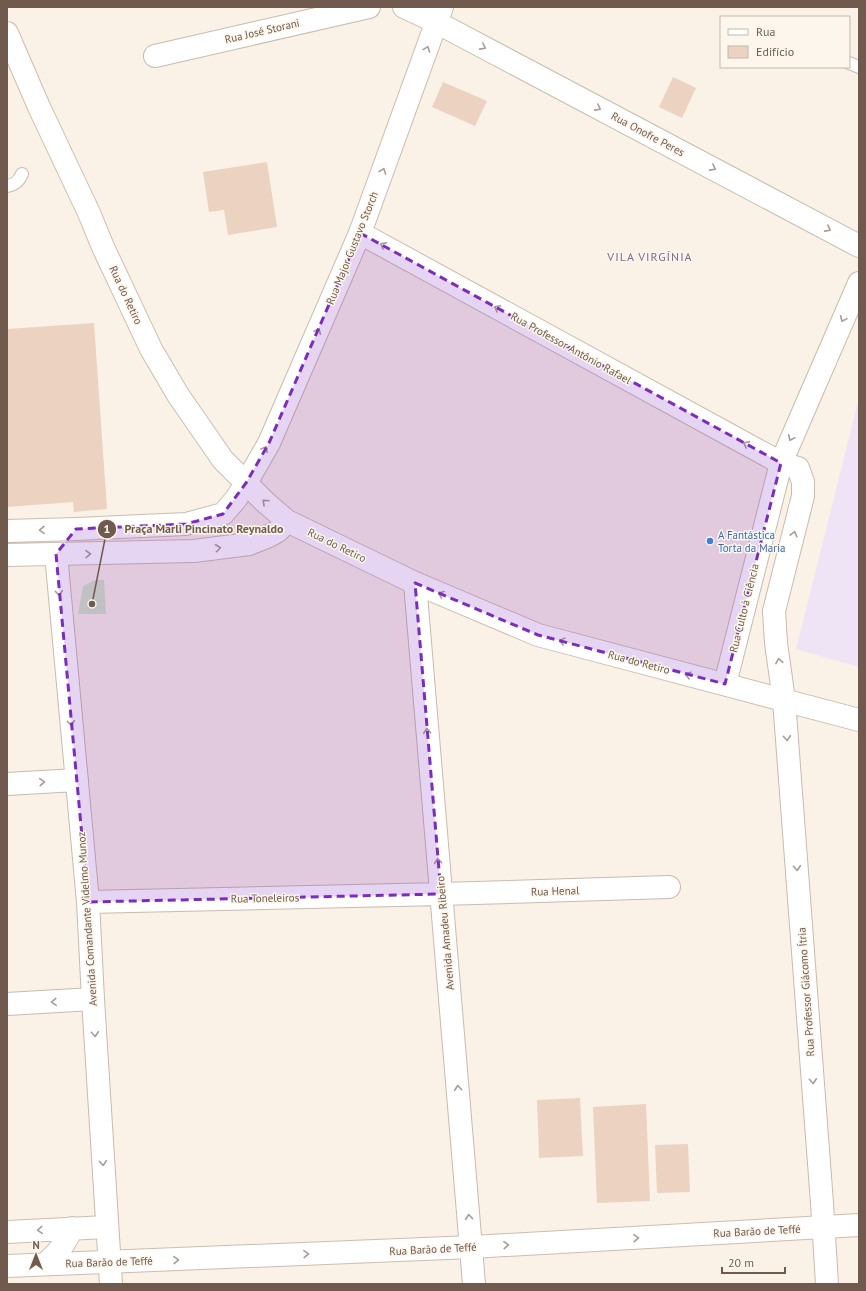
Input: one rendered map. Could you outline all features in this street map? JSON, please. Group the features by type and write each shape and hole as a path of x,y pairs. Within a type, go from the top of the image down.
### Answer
{"street":[{"name":"Rua José Storani","path":"155,56 369,7"},
{"path":"404,7 439,15"},
{"name":"Rua Major Gustavo Storch","path":"7,531 76,530 186,524 223,514 236,499 269,443 360,233 439,15"},
{"name":"Rua Onofre Peres","path":"439,15 859,246"},
{"name":"Rua do Retiro","path":"7,33 151,349 178,395 219,454 246,484 287,521 415,582 538,634 859,720"},
{"name":"Rua Professor Antônio Rafael","path":"360,233 781,463"},
{"name":"Rua Culto à Ciência","path":"726,684 781,463 859,283"},
{"path":"781,463 798,468 803,482 803,496 774,611 776,643 784,700"},
{"path":"7,555 194,551 249,544 278,531 287,521"},
{"path":"56,554 76,530"},
{"name":"Avenida Comandante Videlmo Munoz","path":"56,554 88,902 111,1284"},
{"name":"Avenida Amadeu Ribeiro","path":"415,582 474,1284"},
{"name":"Rua Professor Giácomo Ítria","path":"784,700 827,1284"},
{"path":"7,784 76,780"},
{"name":"Rua Henal","path":"441,894 669,887"},
{"name":"Rua Toneleiros","path":"88,902 441,894"},
{"path":"7,1004 93,999"},
{"name":"Rua Barão de Teffé","path":"7,1266 472,1247 859,1225"},
{"path":"7,1232 107,1227"},
{"path":"45,1264 58,1253 72,1228"}],"lane":[{"path":"7,186 11,186 19,181 22,174"}],"highlighted area":[{"path":"360,233 781,463 725,684 538,635 415,583 441,894 88,902 56,554 76,529 186,524 223,514 246,483 269,443"}],"shaded area":[{"path":"859,398 859,667 796,649"}],"green space":[{"path":"95,580 104,580 106,614 78,614 83,586"}],"building":[{"path":"673,77 696,88 682,118 659,107"},
{"path":"443,82 487,101 475,126 432,107"},
{"path":"267,162 277,227 228,235 224,210 209,212 203,172"},
{"path":"94,323 107,509 74,512 73,502 7,507 7,329"},
{"path":"580,1098 583,1156 539,1158 537,1100"},
{"path":"646,1104 650,1201 597,1203 593,1107"},
{"path":"688,1144 690,1192 657,1193 655,1145"}],"place":[{"name":"A Fantástica Torta da Maria","path":"710,541"},
{"name":"Praça Marli Pincinato Reynaldo","path":"92,604"}],"district":[{"name":"VILA VIRGÍNIA","path":"650,257"}]}
